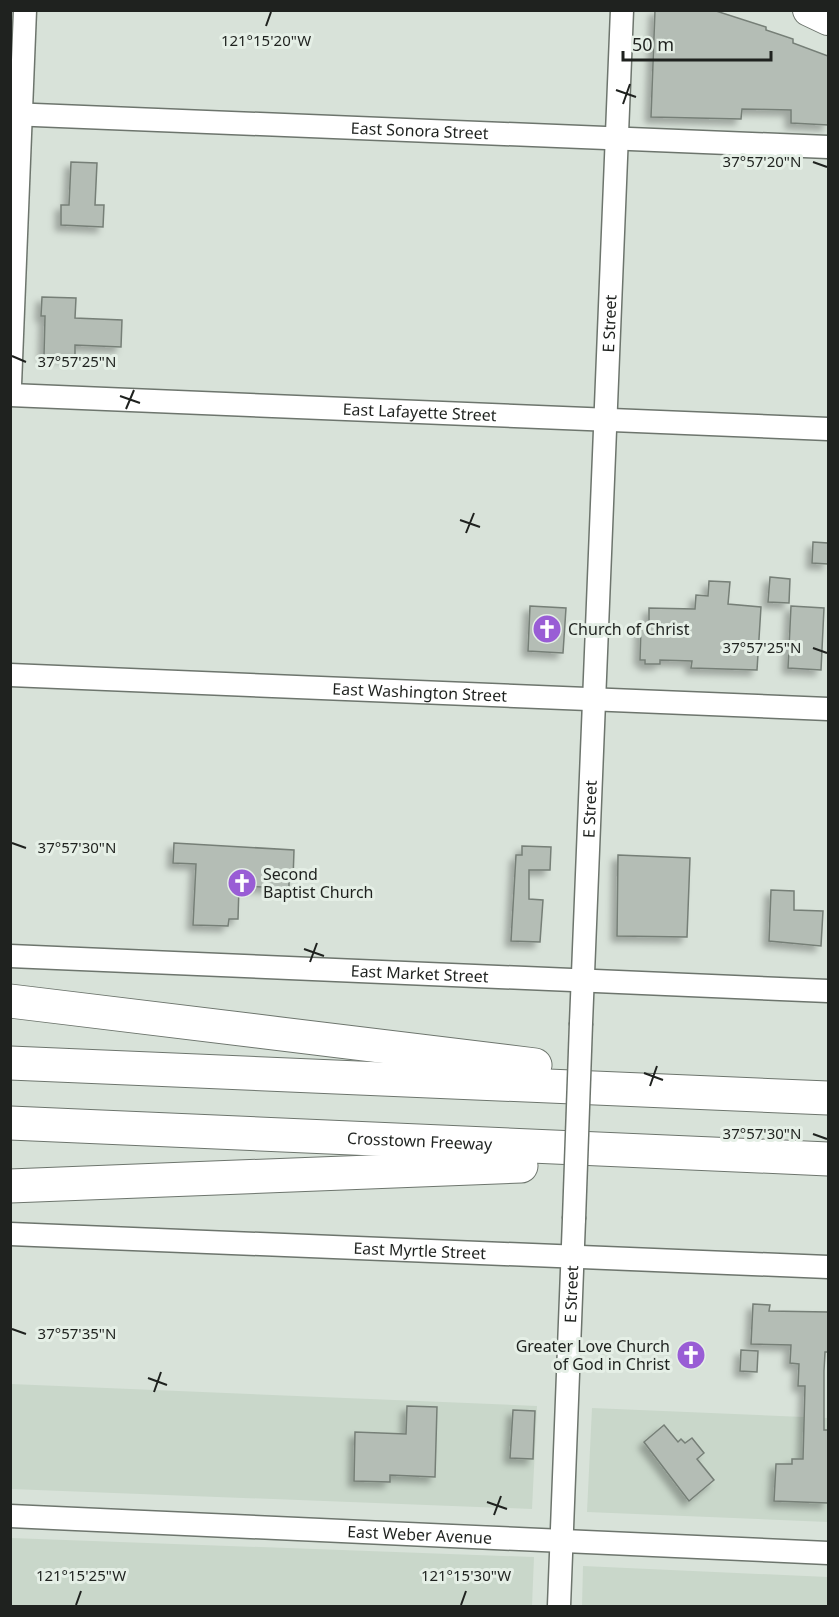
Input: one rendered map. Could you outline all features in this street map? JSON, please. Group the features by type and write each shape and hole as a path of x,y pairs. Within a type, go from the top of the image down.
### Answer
{"highway":[{"path":"10,1001 778,1095"},
{"path":"10,1063 828,1098"},
{"name":"Crosstown Freeway","path":"10,1123 828,1159"},
{"path":"10,1186 750,1157"}],"main road":[{"path":"809,10 828,19"}],"street":[{"path":"10,385 16,115 26,10"},
{"name":"E Street","path":"559,1606 622,10"},
{"name":"East Sonora Street","path":"16,115 828,147"},
{"name":"East Lafayette Street","path":"10,395 828,429"},
{"name":"East Washington Street","path":"10,675 828,709"},
{"name":"East Market Street","path":"10,956 828,991"},
{"name":"East Myrtle Street","path":"10,1234 828,1268"},
{"name":"East Weber Avenue","path":"10,1516 828,1553"}],"shaded area":[{"path":"11,1384 537,1406 532,1509 11,1489"},
{"path":"592,1408 828,1418 828,1522 587,1512"},
{"path":"11,1538 534,1557 532,1606 11,1606"},
{"path":"583,1566 828,1577 828,1606 582,1606"}],"building":[{"path":"655,10 713,10 766,27 766,30 793,39 793,43 828,56 828,125 791,123 791,110 742,109 741,119 651,117"},
{"path":"71,162 97,163 95,205 104,205 103,227 61,225 61,205 69,205"},
{"path":"42,297 76,298 75,318 122,320 121,347 75,345 75,357 44,356 45,316 41,316"},
{"path":"813,542 828,543 828,564 812,563"},
{"path":"770,577 790,579 789,603 768,602"},
{"path":"709,581 730,582 728,604 761,607 757,670 691,668 692,661 660,660 660,664 645,664 645,660 640,660 641,627 649,627 649,608 695,609 696,595 708,596"},
{"name":"Church of Christ","path":"530,606 566,608 563,653 528,651"},
{"path":"791,606 824,608 821,670 788,668"},
{"name":"Second Baptist Church","path":"174,843 294,850 293,880 289,879 289,888 239,886 238,919 229,919 228,926 193,925 196,864 173,863"},
{"path":"522,846 551,847 550,870 529,870 529,899 543,900 540,942 511,941 516,855 522,855"},
{"path":"618,855 690,858 687,937 617,936"},
{"path":"771,890 794,891 794,910 823,911 821,946 769,941"},
{"path":"753,1304 770,1305 769,1311 828,1312 828,1352 825,1352 824,1371 824,1430 828,1430 828,1503 774,1501 776,1464 792,1464 792,1459 803,1459 805,1386 798,1386 799,1364 790,1363 791,1345 751,1344"},
{"path":"741,1350 758,1351 757,1372 740,1371"},
{"path":"407,1406 437,1407 435,1477 390,1475 390,1482 354,1481 355,1432 406,1434"},
{"path":"513,1410 535,1411 533,1459 510,1458"},
{"path":"664,1425 678,1442 681,1439 685,1443 692,1438 704,1453 697,1459 714,1480 689,1501 644,1442"}],"place":[{"name":"Church of Christ","path":"547,629"},
{"name":"Second Baptist Church","path":"242,883"},
{"name":"Greater Love Church of God in Christ","path":"691,1355"}]}
